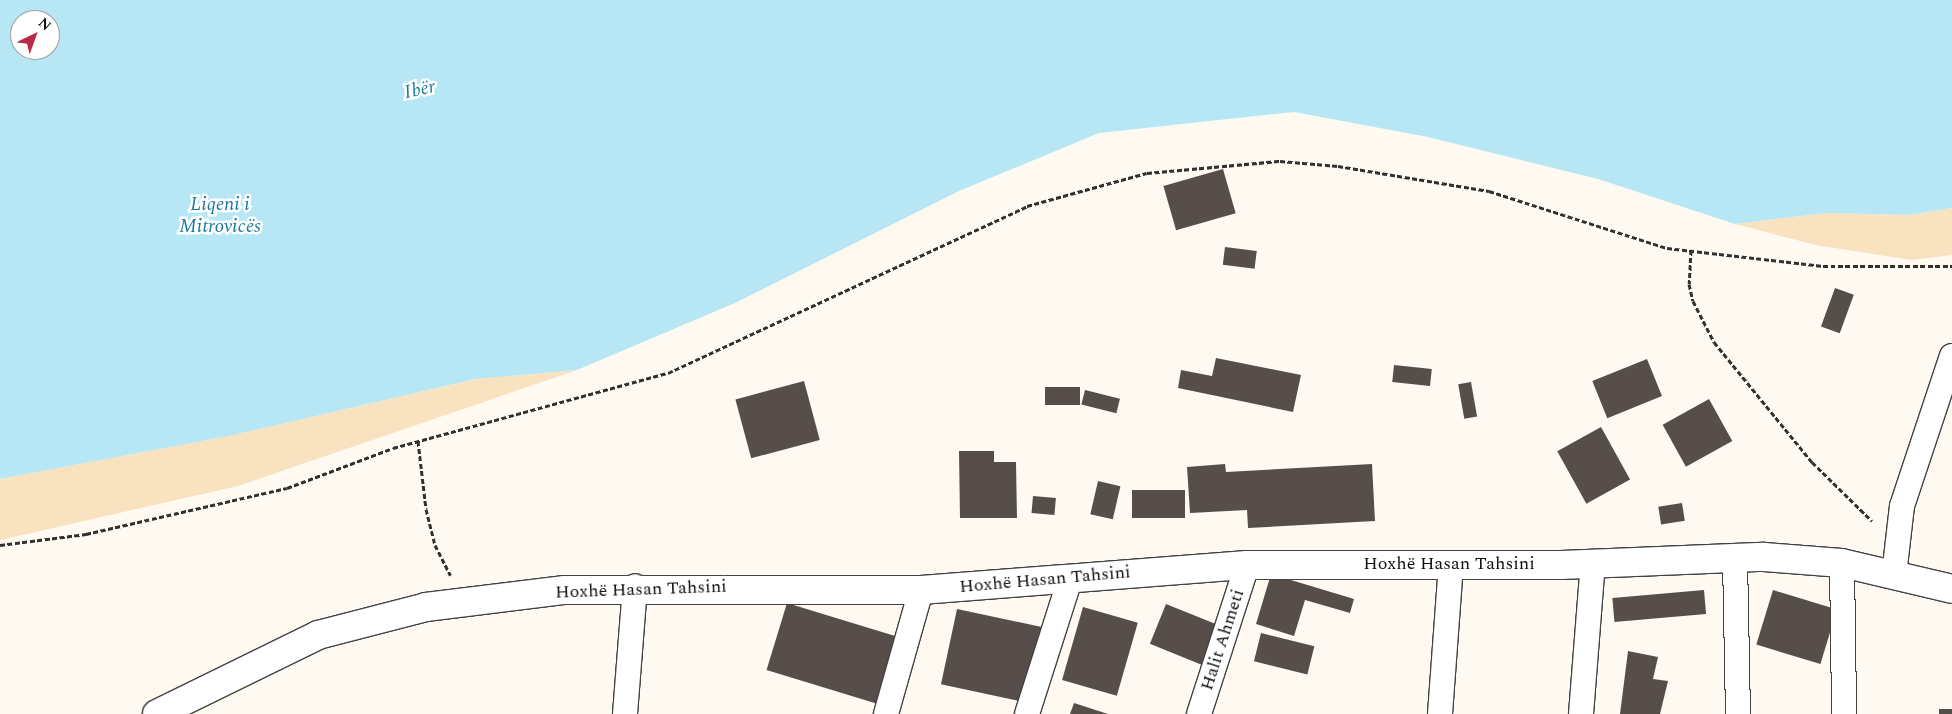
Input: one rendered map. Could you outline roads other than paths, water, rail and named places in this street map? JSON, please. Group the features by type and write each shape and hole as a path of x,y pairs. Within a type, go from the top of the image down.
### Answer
{"street":[{"path":"1894,575 1902,506 1952,356"},
{"path":"1736,558 1738,714"},
{"name":"Hoxhë Hasan Tahsini","path":"158,714 318,635 426,607 635,586 921,590 1069,582 1247,565 1593,563 1736,558 1842,563 1952,589"},
{"path":"1580,714 1593,563"},
{"path":"1842,563 1844,714"},
{"path":"1440,714 1452,564"},
{"name":"Halit Ahmeti","path":"1200,714 1247,565"},
{"path":"1026,714 1069,582"},
{"path":"625,714 635,586"},
{"path":"886,714 921,590"}],"water":[{"name":"Liqeni i Mitrovicës","path":"0,0 1952,0 1952,208 1910,215 1826,213 1735,224 1598,179 1428,137 1294,112 1099,133 959,191 735,303 577,370 476,379 229,436 0,479"}],"water label":[{"name":"Ibër","path":"420,90"}]}
